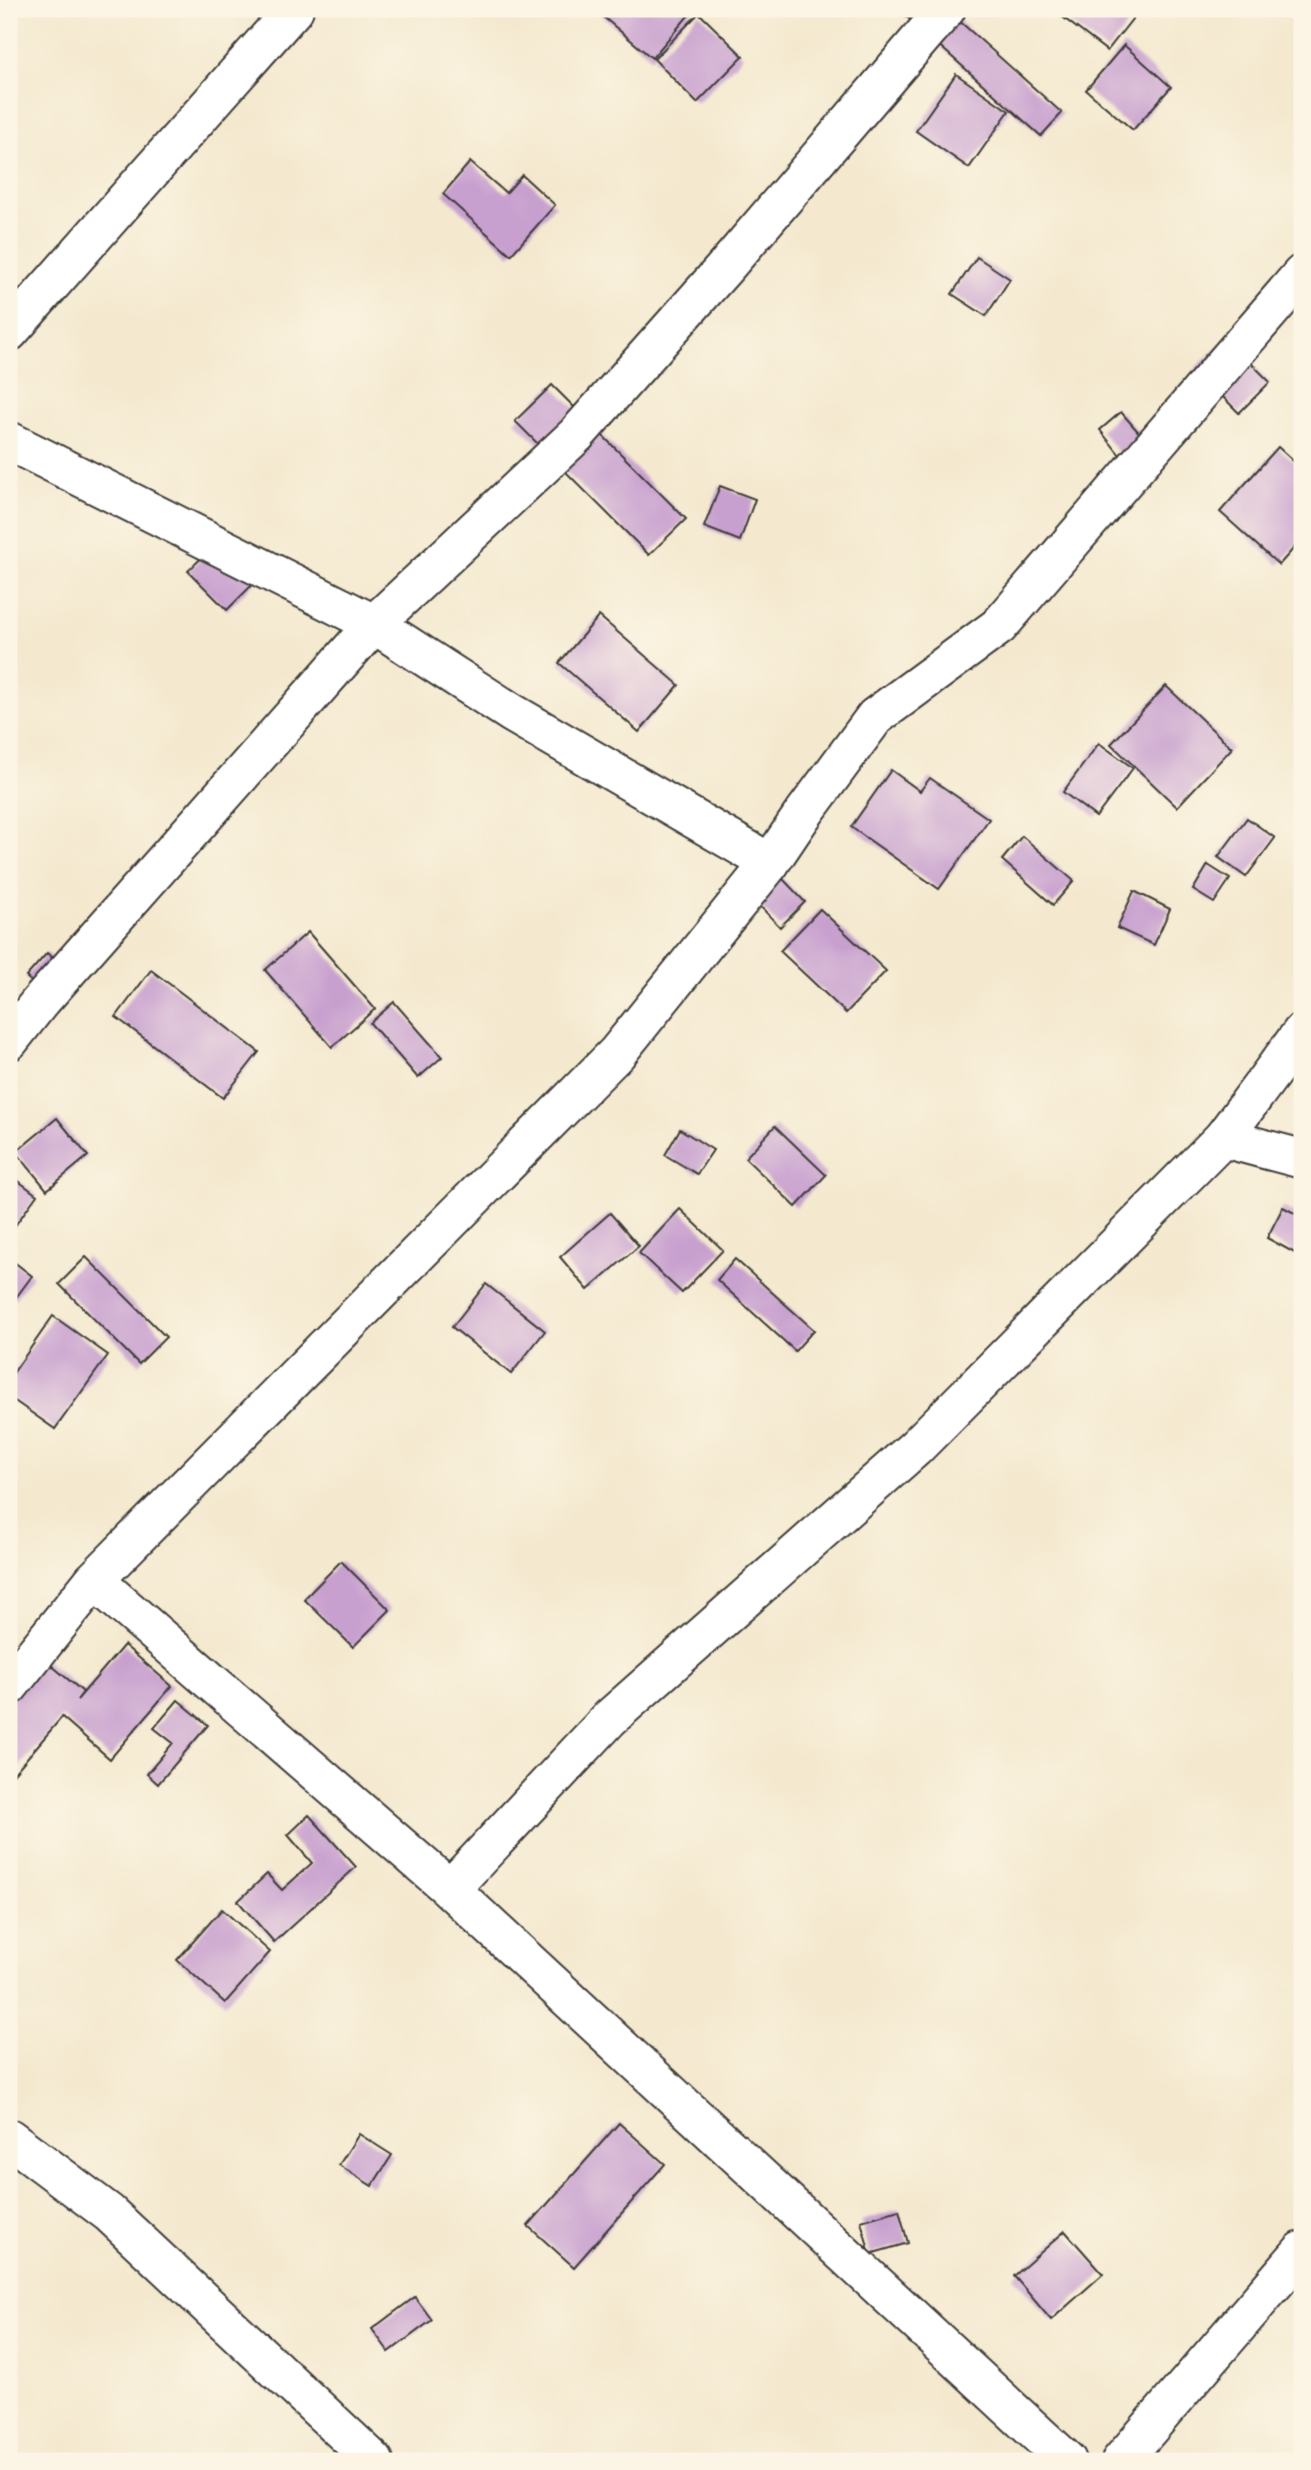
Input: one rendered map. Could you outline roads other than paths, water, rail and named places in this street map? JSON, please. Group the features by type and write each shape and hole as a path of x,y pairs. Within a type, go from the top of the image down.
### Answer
{"street":[{"path":"9,332 294,9"},
{"path":"9,1041 39,1003 374,624 576,435 729,264 946,9"},
{"path":"9,1686 94,1580 617,1053 770,863 875,717 999,626 1302,274"},
{"path":"9,441 374,624 512,713 770,863"},
{"path":"450,1889 610,1718 915,1448 1223,1138 1302,1032"},
{"path":"1223,1138 1302,1159"},
{"path":"94,1580 450,1889 1067,2461"},
{"path":"9,2138 108,2213 374,2461"},
{"path":"1121,2461 1302,2251"}]}
